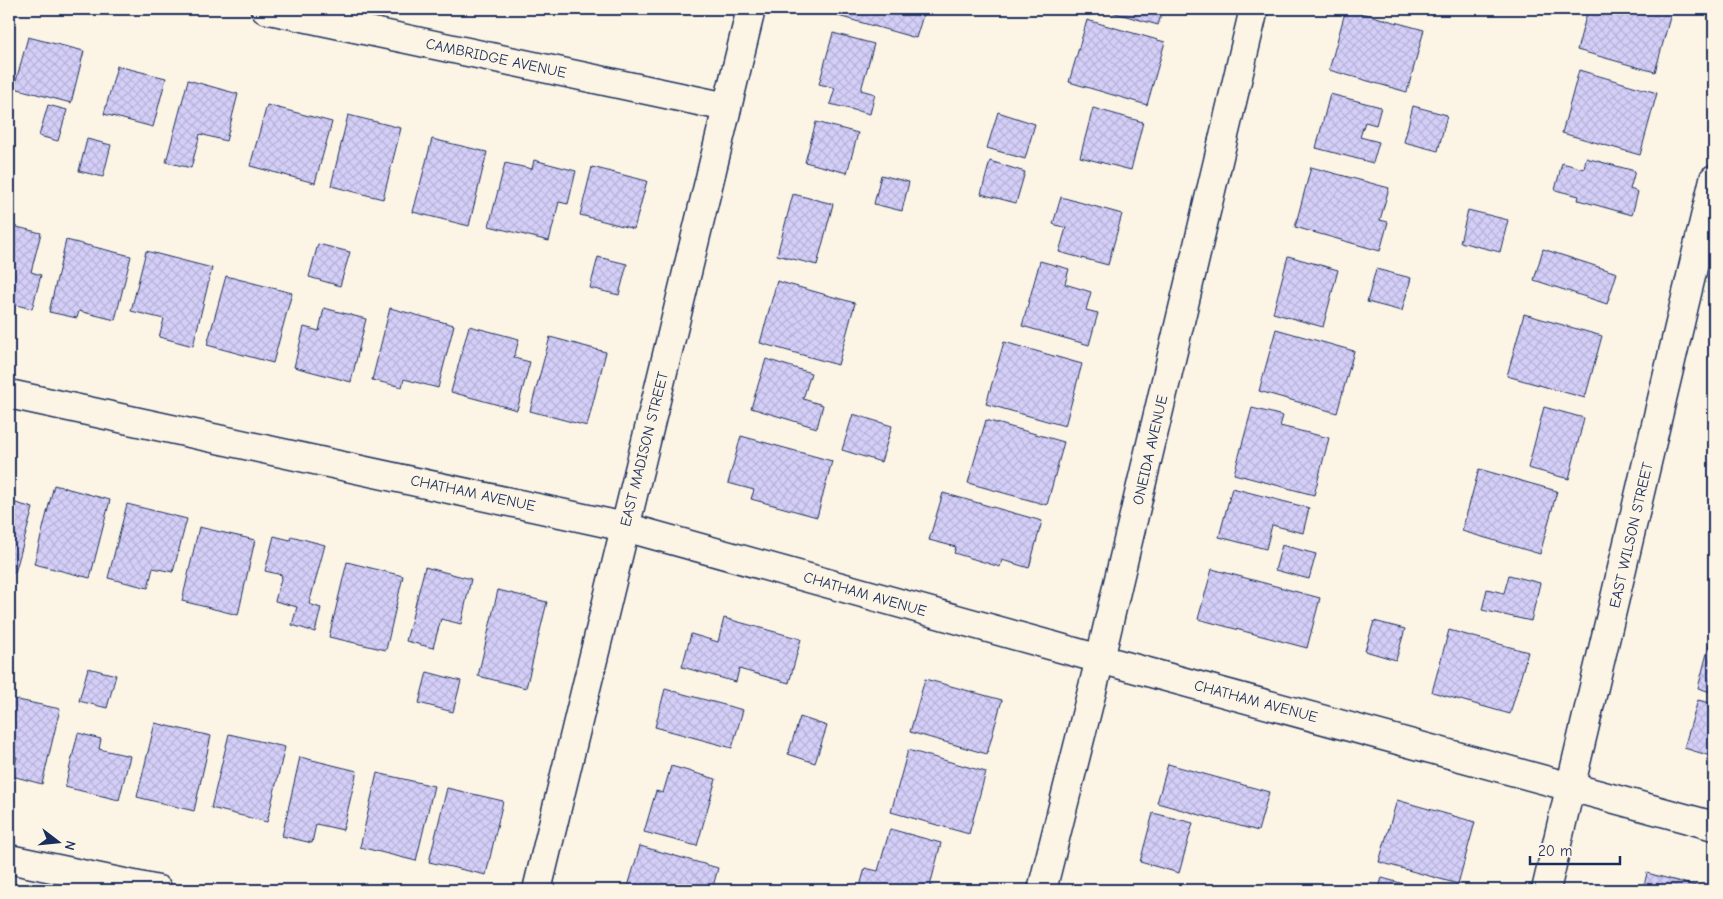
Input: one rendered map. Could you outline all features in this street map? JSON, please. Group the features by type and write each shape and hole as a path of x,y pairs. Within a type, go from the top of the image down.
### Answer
{"street":[{"name":"CAMBRIDGE AVENUE","path":"265,9 727,107"},
{"name":"EAST MADISON STREET","path":"537,890 750,9"},
{"name":"ONEIDA AVENUE","path":"1042,890 1100,659 1254,9"},
{"name":"EAST WILSON STREET","path":"1546,890 1714,179"},
{"name":"CHATHAM AVENUE","path":"9,394 359,468 625,527 1100,659 1714,826"},
{"path":"9,859 158,890"}],"building":[{"path":"665,9 687,9 686,14"},
{"path":"840,9 925,9 916,38 838,16"},
{"path":"1101,9 1163,9 1158,25"},
{"path":"1346,9 1424,30 1407,92 1329,70"},
{"path":"1588,9 1672,10 1655,72 1577,50"},
{"path":"1087,20 1165,42 1147,105 1069,82"},
{"path":"833,33 874,44 861,90 875,94 870,114 830,104 835,88 819,84"},
{"path":"28,37 84,51 71,103 14,88"},
{"path":"117,66 166,78 153,127 104,114"},
{"path":"1579,70 1657,93 1640,155 1562,133"},
{"path":"188,80 238,94 226,141 200,134 191,168 166,162"},
{"path":"1330,94 1381,107 1376,125 1365,122 1360,137 1379,142 1373,163 1316,148"},
{"path":"48,105 67,110 58,141 39,136"},
{"path":"267,105 332,122 315,183 250,166"},
{"path":"1413,106 1447,115 1438,151 1404,142"},
{"path":"1093,108 1143,122 1131,170 1080,157"},
{"path":"998,112 1035,124 1025,159 987,148"},
{"path":"348,115 401,128 383,199 331,186"},
{"path":"816,122 858,133 847,173 805,162"},
{"path":"87,139 111,145 103,177 79,171"},
{"path":"432,139 487,152 469,226 413,212"},
{"path":"1586,158 1635,171 1630,189 1638,192 1632,215 1578,200 1579,196 1555,190 1562,163 1584,169"},
{"path":"534,160 576,171 568,204 559,202 549,241 489,226 505,163 532,169"},
{"path":"990,161 1025,172 1016,203 981,194"},
{"path":"592,167 647,181 634,229 580,215"},
{"path":"1311,167 1389,188 1380,220 1388,222 1380,251 1295,227"},
{"path":"881,175 909,182 902,211 874,204"},
{"path":"793,194 833,204 817,265 777,255"},
{"path":"1061,197 1122,214 1108,265 1059,252 1066,228 1053,224"},
{"path":"1468,210 1508,220 1500,252 1460,242"},
{"path":"9,225 41,233 31,272 41,275 32,309 9,303"},
{"path":"66,240 131,256 115,320 79,311 77,318 49,312"},
{"path":"318,244 350,252 340,286 309,277"},
{"path":"1543,249 1617,273 1607,304 1534,280"},
{"path":"146,251 212,268 193,346 159,337 164,319 131,311"},
{"path":"1288,256 1338,270 1323,327 1273,313"},
{"path":"598,257 627,264 619,295 590,288"},
{"path":"1040,261 1069,269 1065,284 1091,292 1086,310 1098,313 1089,345 1022,326"},
{"path":"1376,269 1411,278 1402,311 1367,302"},
{"path":"226,276 292,293 273,363 207,345"},
{"path":"777,281 855,303 838,365 760,343"},
{"path":"324,308 366,319 351,382 294,367 304,327 319,331"},
{"path":"390,308 454,325 438,388 404,379 402,387 372,380"},
{"path":"1524,314 1602,336 1585,398 1507,376"},
{"path":"469,326 519,339 514,358 530,362 517,410 451,392"},
{"path":"1276,329 1354,351 1337,413 1259,391"},
{"path":"550,337 606,352 587,426 530,411"},
{"path":"1004,342 1082,364 1065,426 986,404"},
{"path":"766,359 811,373 803,399 823,405 817,428 751,408"},
{"path":"1544,407 1584,418 1569,479 1528,468"},
{"path":"1252,408 1283,416 1280,426 1329,438 1314,495 1234,474"},
{"path":"853,414 892,426 881,462 842,450"},
{"path":"986,420 1064,442 1047,505 968,483"},
{"path":"741,436 832,461 817,517 751,499 754,490 728,483"},
{"path":"1479,469 1557,491 1540,554 1462,531"},
{"path":"54,485 110,500 90,578 34,564"},
{"path":"1232,488 1309,508 1303,533 1272,525 1266,549 1219,537"},
{"path":"943,493 1042,521 1029,568 1002,560 1000,567 954,553 956,547 929,540"},
{"path":"9,501 33,508 15,573 9,571"},
{"path":"127,504 187,519 173,572 153,568 148,588 108,578"},
{"path":"199,527 255,540 238,615 182,601"},
{"path":"274,536 290,540 291,536 325,545 309,604 321,608 315,632 292,625 297,607 275,601 282,575 265,571"},
{"path":"1282,545 1316,554 1309,579 1275,570"},
{"path":"347,562 403,576 386,650 329,637"},
{"path":"425,567 471,579 461,624 441,619 433,648 406,641"},
{"path":"1212,569 1320,598 1307,648 1198,619"},
{"path":"1509,575 1540,583 1531,621 1482,610 1487,589 1504,593"},
{"path":"498,590 547,602 526,688 478,676"},
{"path":"724,618 801,639 789,683 739,669 736,682 682,667 691,634 718,642"},
{"path":"1374,621 1405,629 1396,660 1365,651"},
{"path":"1714,626 1714,693 1698,688"},
{"path":"1449,630 1528,652 1510,714 1432,692"},
{"path":"88,668 116,675 107,708 79,701"},
{"path":"427,672 461,681 453,712 419,703"},
{"path":"925,679 1002,700 987,754 910,732"},
{"path":"665,689 743,710 732,748 655,727"},
{"path":"9,698 60,709 42,784 12,776 17,757 9,755"},
{"path":"1698,700 1714,704 1714,757 1684,748"},
{"path":"800,717 827,726 815,763 788,754"},
{"path":"155,723 211,736 194,811 137,797"},
{"path":"78,733 101,739 99,749 130,756 119,800 65,787"},
{"path":"229,734 285,747 267,822 211,808"},
{"path":"908,750 986,772 969,834 891,812"},
{"path":"300,757 357,771 343,830 316,824 312,843 282,836"},
{"path":"1168,764 1269,792 1258,831 1157,803"},
{"path":"671,766 716,779 697,846 644,832 656,791 663,793"},
{"path":"377,773 434,786 416,861 360,847"},
{"path":"447,788 503,801 486,875 429,862"},
{"path":"1397,800 1475,822 1458,884 1379,862"},
{"path":"1153,813 1193,823 1179,873 1140,862"},
{"path":"890,829 941,843 930,886 945,890 859,890 865,868 878,871"},
{"path":"640,846 718,868 712,890 627,890"},
{"path":"1647,873 1711,890 1643,890"},
{"path":"1382,878 1426,890 1378,890"}]}
